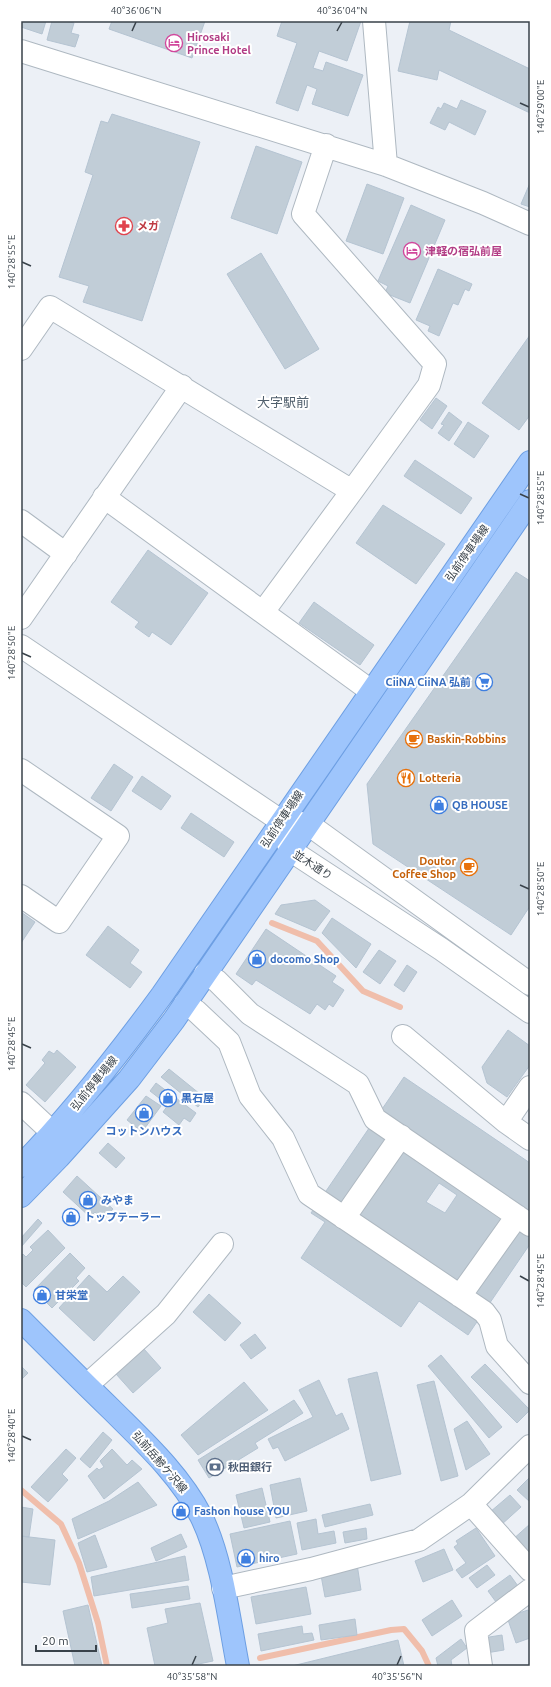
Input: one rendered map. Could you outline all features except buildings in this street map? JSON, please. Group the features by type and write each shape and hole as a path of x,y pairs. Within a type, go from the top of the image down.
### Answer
{"main road":[{"name":"弘前停車場線","path":"21,1166 53,1133 127,1043 530,462"},
{"name":"弘前停車場線","path":"21,1196 59,1157 129,1080 185,1004 530,500"},
{"name":"弘前岳鰺ケ沢線","path":"21,1320 138,1436 186,1490 201,1517 213,1550 223,1588 238,1666"}],"street":[{"path":"374,21 386,165"},
{"path":"22,56 326,145 386,165 483,203 530,224"},
{"path":"263,612 429,385 435,364 303,214 326,145"},
{"path":"21,349 50,307 182,386 352,491"},
{"path":"21,618 182,386"},
{"path":"104,497 371,691"},
{"path":"21,521 66,554"},
{"path":"21,646 281,821 308,824 530,984"},
{"path":"21,770 118,836 59,922 21,896"},
{"name":"並木通り","path":"281,821 290,850 441,949 530,1012"},
{"path":"205,974 217,981 250,1014 358,1084 376,1119 524,1221 460,1296"},
{"path":"185,1004 196,1011 229,1042 250,1096 283,1138 309,1194 484,1312 490,1320 497,1346 526,1374"},
{"path":"403,1036 506,1122 530,1139"},
{"path":"506,1122 530,1087"},
{"path":"21,1103 53,1133"},
{"path":"344,1218 401,1136"},
{"path":"87,1385 166,1314 222,1244"},
{"path":"223,1588 311,1569 419,1540 471,1504 530,1446"},
{"path":"471,1504 530,1570"},
{"path":"481,1666 476,1631 530,1590"}],"waterway":[{"path":"272,923 317,941 363,991 400,1007"},
{"path":"21,1490 61,1524 79,1563 98,1623 107,1666"},
{"path":"260,1658 391,1630 404,1629 422,1651 429,1666"}],"place":[{"name":"Hirosaki Prince Hotel","path":"174,43"},
{"name":"メガ","path":"124,226"},
{"name":"津軽の宿弘前屋","path":"412,251"},
{"name":"CiiNA CiiNA 弘前","path":"484,682"},
{"name":"Baskin-Robbins","path":"414,739"},
{"name":"Lotteria","path":"406,778"},
{"name":"QB HOUSE","path":"439,805"},
{"name":"Doutor Coffee Shop","path":"469,867"},
{"name":"docomo Shop","path":"257,959"},
{"name":"黒石屋","path":"168,1098"},
{"name":"コットンハウス","path":"144,1113"},
{"name":"みやま","path":"88,1200"},
{"name":"トップテーラー","path":"71,1217"},
{"name":"甘栄堂","path":"42,1295"},
{"name":"秋田銀行","path":"215,1467"},
{"name":"Fashon house YOU","path":"181,1511"},
{"name":"hiro","path":"246,1558"}],"district":[{"name":"大字駅前","path":"283,402"}]}
